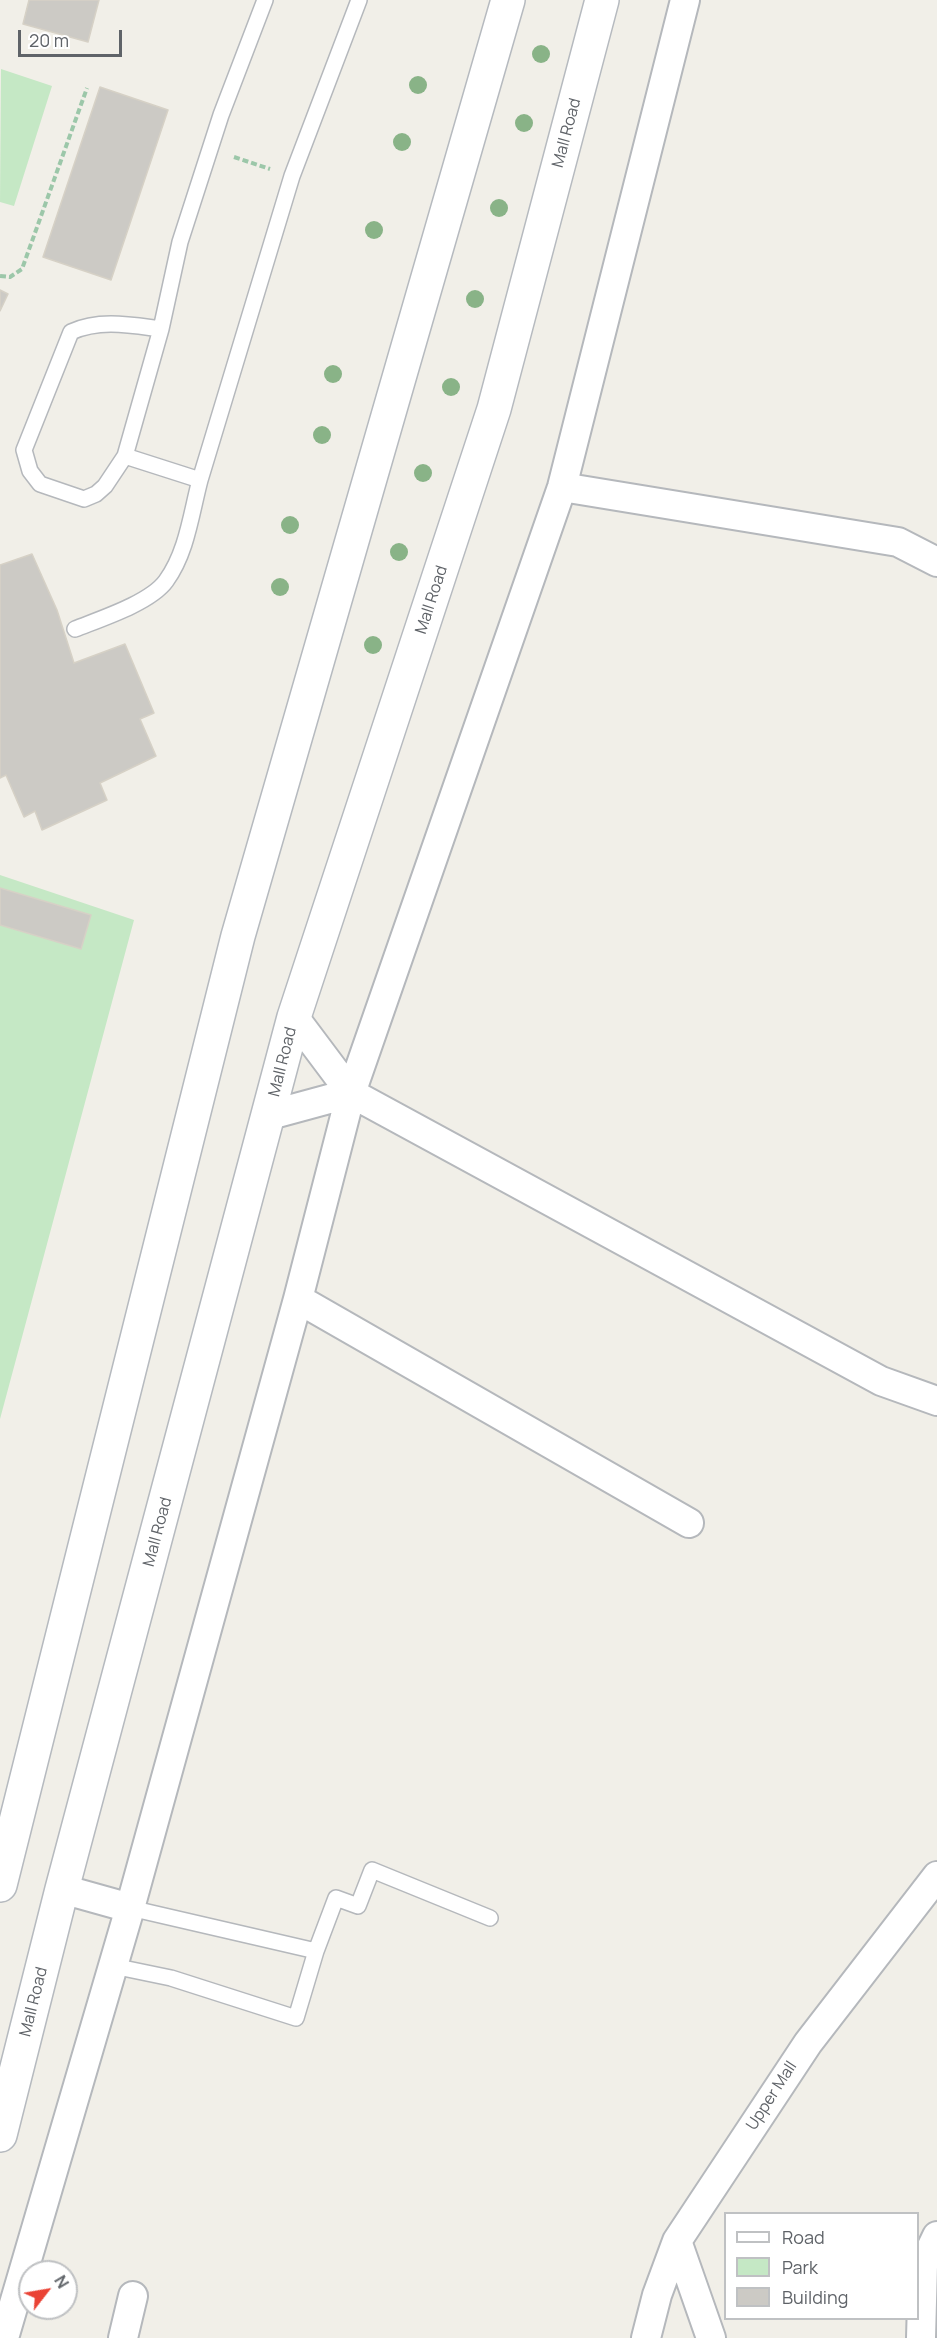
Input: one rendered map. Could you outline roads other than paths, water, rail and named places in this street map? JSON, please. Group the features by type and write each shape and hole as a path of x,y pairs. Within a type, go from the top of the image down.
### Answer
{"main road":[{"path":"0,1885 238,936 508,0"},
{"name":"Mall Road","path":"0,2135 62,1889 270,1115 294,1017 494,409 602,0"}],"street":[{"path":"4,2338 130,1908 298,1299 351,1093 562,487 685,0"},
{"path":"562,487 898,542 937,562"},
{"path":"294,1017 351,1093 881,1381 937,1401"},
{"path":"270,1115 351,1093"},
{"path":"298,1299 689,1523"},
{"name":"Upper Mall","path":"646,2338 657,2295 677,2241 808,2043 937,1876"},
{"path":"62,1889 130,1908"},
{"path":"921,2338 923,2265 937,2236"},
{"path":"677,2241 711,2338"},
{"path":"123,2338 133,2296"}],"lane":[{"path":"161,328 108,323 88,324 71,332 24,450 30,471 40,484 84,499 96,494 105,486 125,456 161,328 180,242 210,150 265,0"},
{"path":"75,629 132,606 165,583 183,551 200,480 292,176 359,0"},
{"path":"125,456 200,480"},
{"path":"112,1966 171,1978 296,2018 316,1951 336,1898 358,1906 372,1870 490,1918"},
{"path":"130,1908 316,1951"}]}
